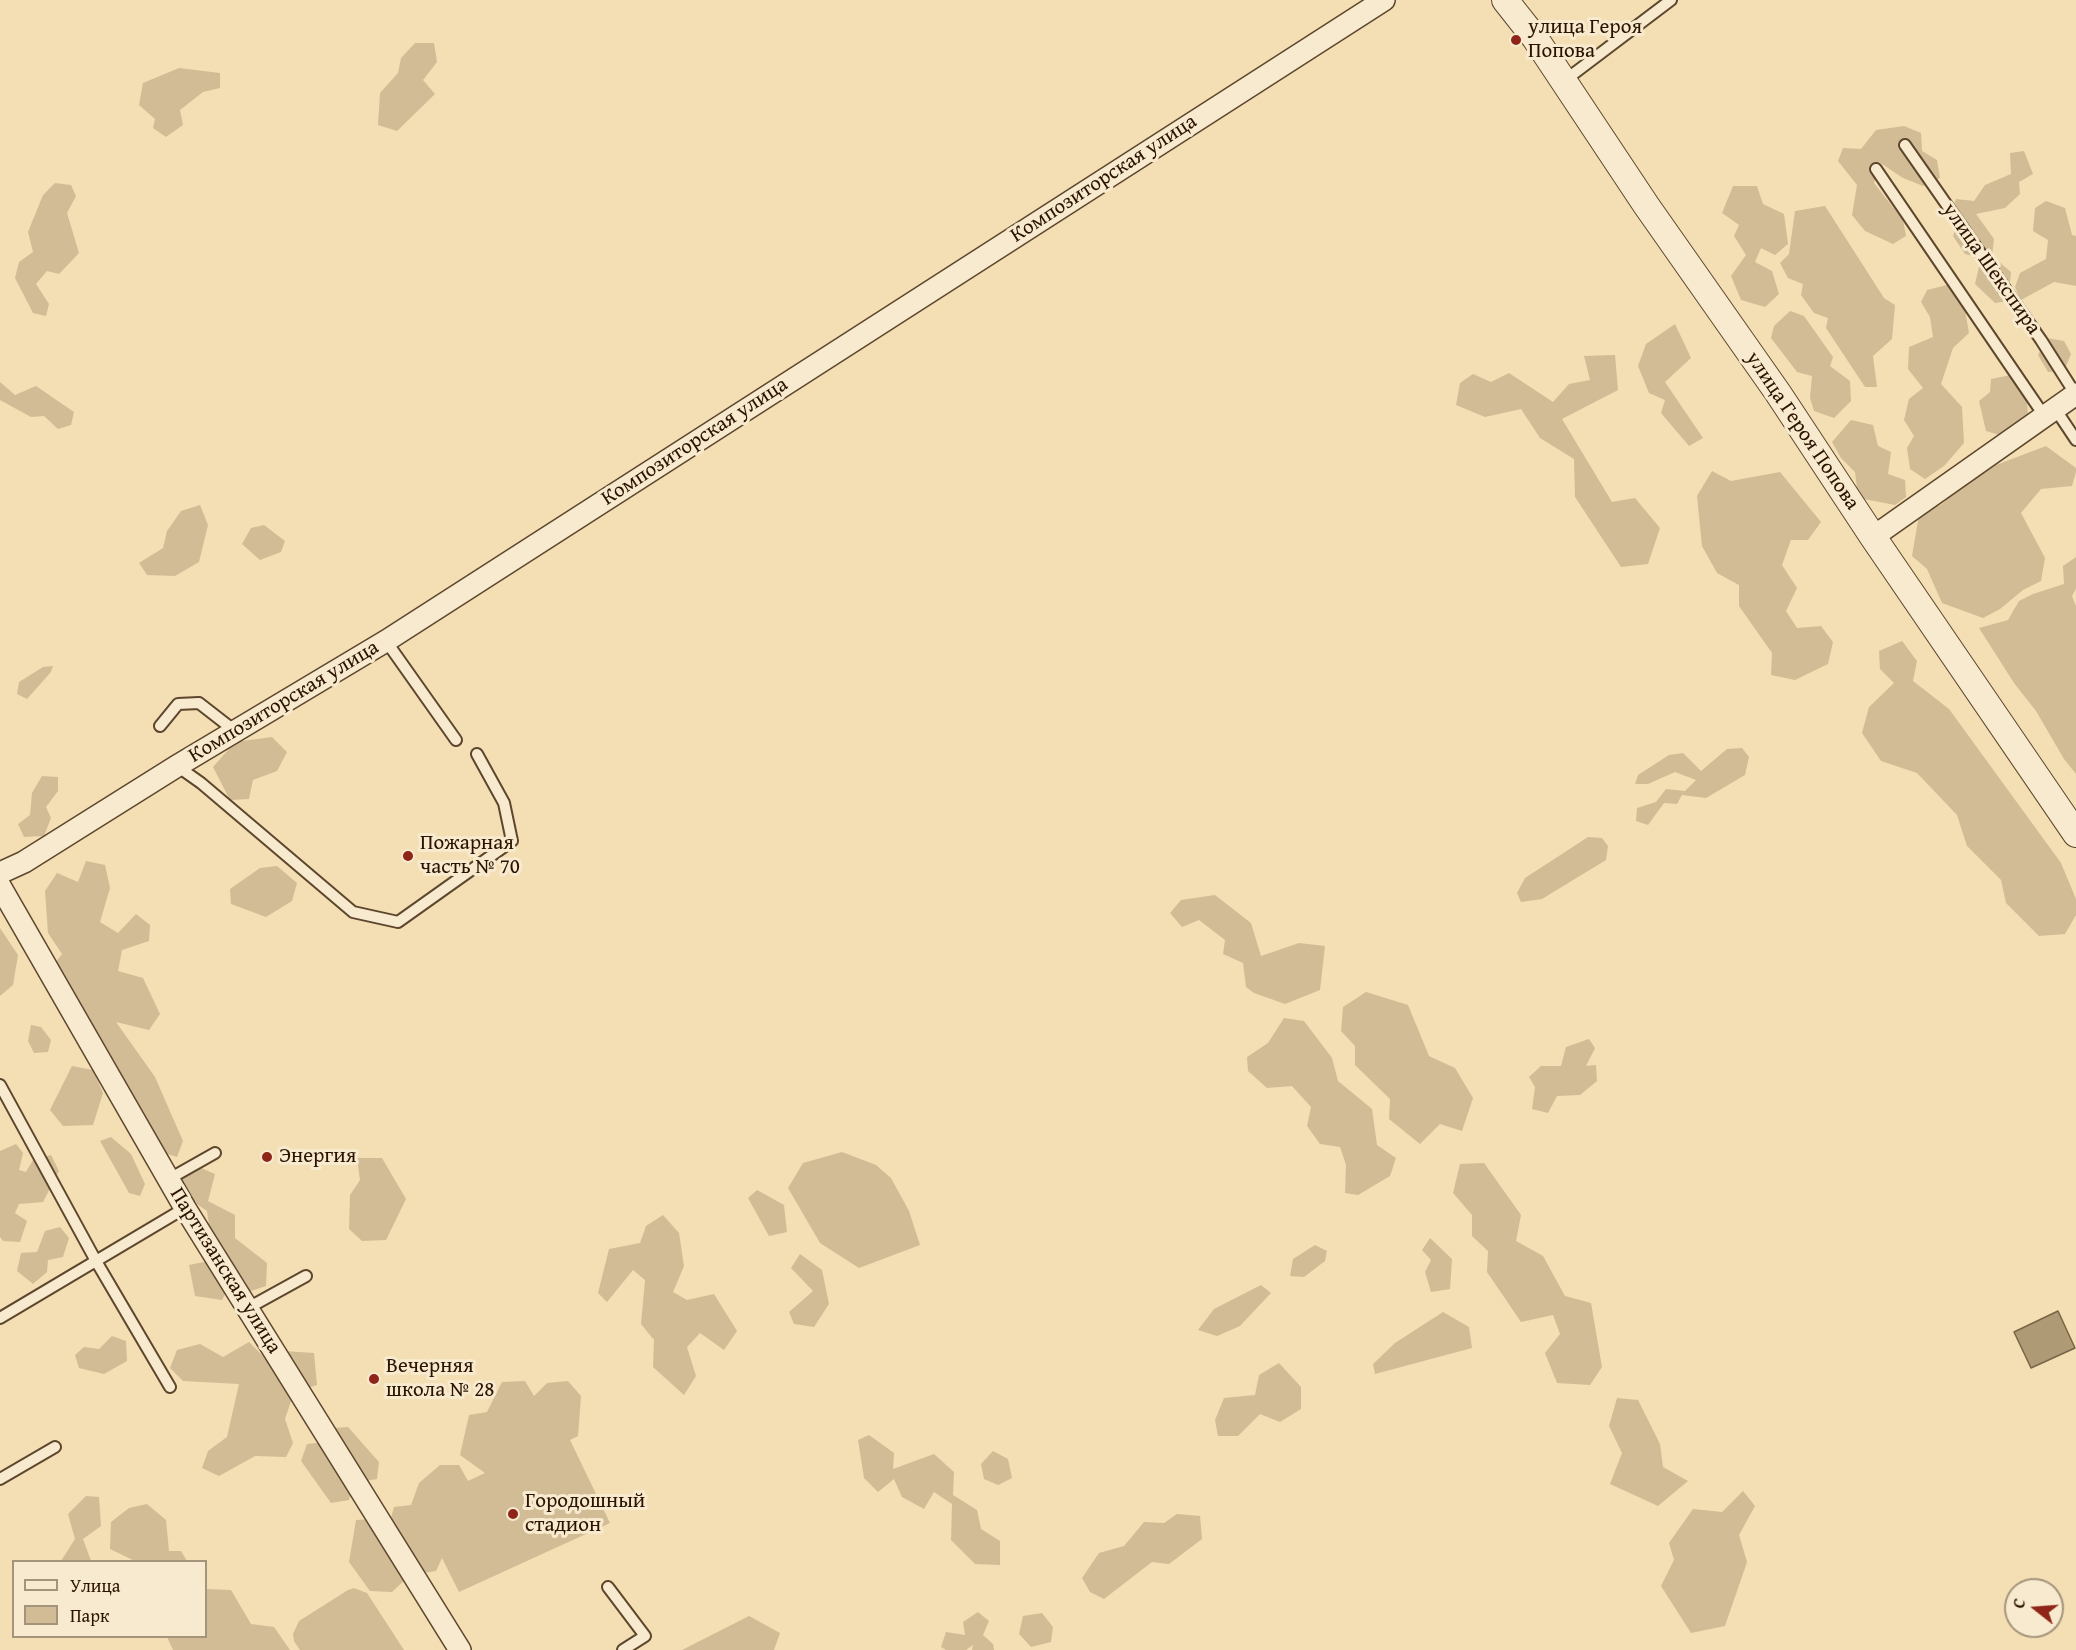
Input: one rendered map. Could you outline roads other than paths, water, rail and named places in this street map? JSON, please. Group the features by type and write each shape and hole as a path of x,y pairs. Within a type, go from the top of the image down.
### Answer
{"street":[{"name":"Композиторская улица","path":"0,873 24,862 177,766 386,640 1384,0"},
{"name":"улица Героя Попова","path":"1505,0 1535,38 1646,205 1778,393 1873,537 2076,834"},
{"name":"улица Шекспира","path":"1873,537 2076,394"},
{"name":"Партизанская улица","path":"0,886 185,1208 460,1650"}],"lane":[{"path":"1564,81 1671,0"},
{"name":"улица Шекспира","path":"1905,145 2076,394"},
{"path":"1876,169 2050,413 2076,440"},
{"path":"386,640 456,740"},
{"path":"160,726 178,704 199,703 235,731"},
{"path":"177,766 201,783 353,912 398,922 512,841 504,803 477,754"},
{"path":"0,1085 96,1261 170,1387"},
{"path":"169,1179 215,1153"},
{"path":"0,1318 185,1208"},
{"path":"248,1308 306,1276"},
{"path":"2,1474 55,1447"},
{"path":"608,1587 645,1636 624,1650"}],"place":[{"name":"улица Героя Попова","path":"1516,40"},
{"name":"Пожарная часть № 70","path":"408,856"},
{"name":"Энергия","path":"267,1157"},
{"name":"Вечерняя школа № 28","path":"374,1379"},
{"name":"Городошный стадион","path":"513,1514"}]}
